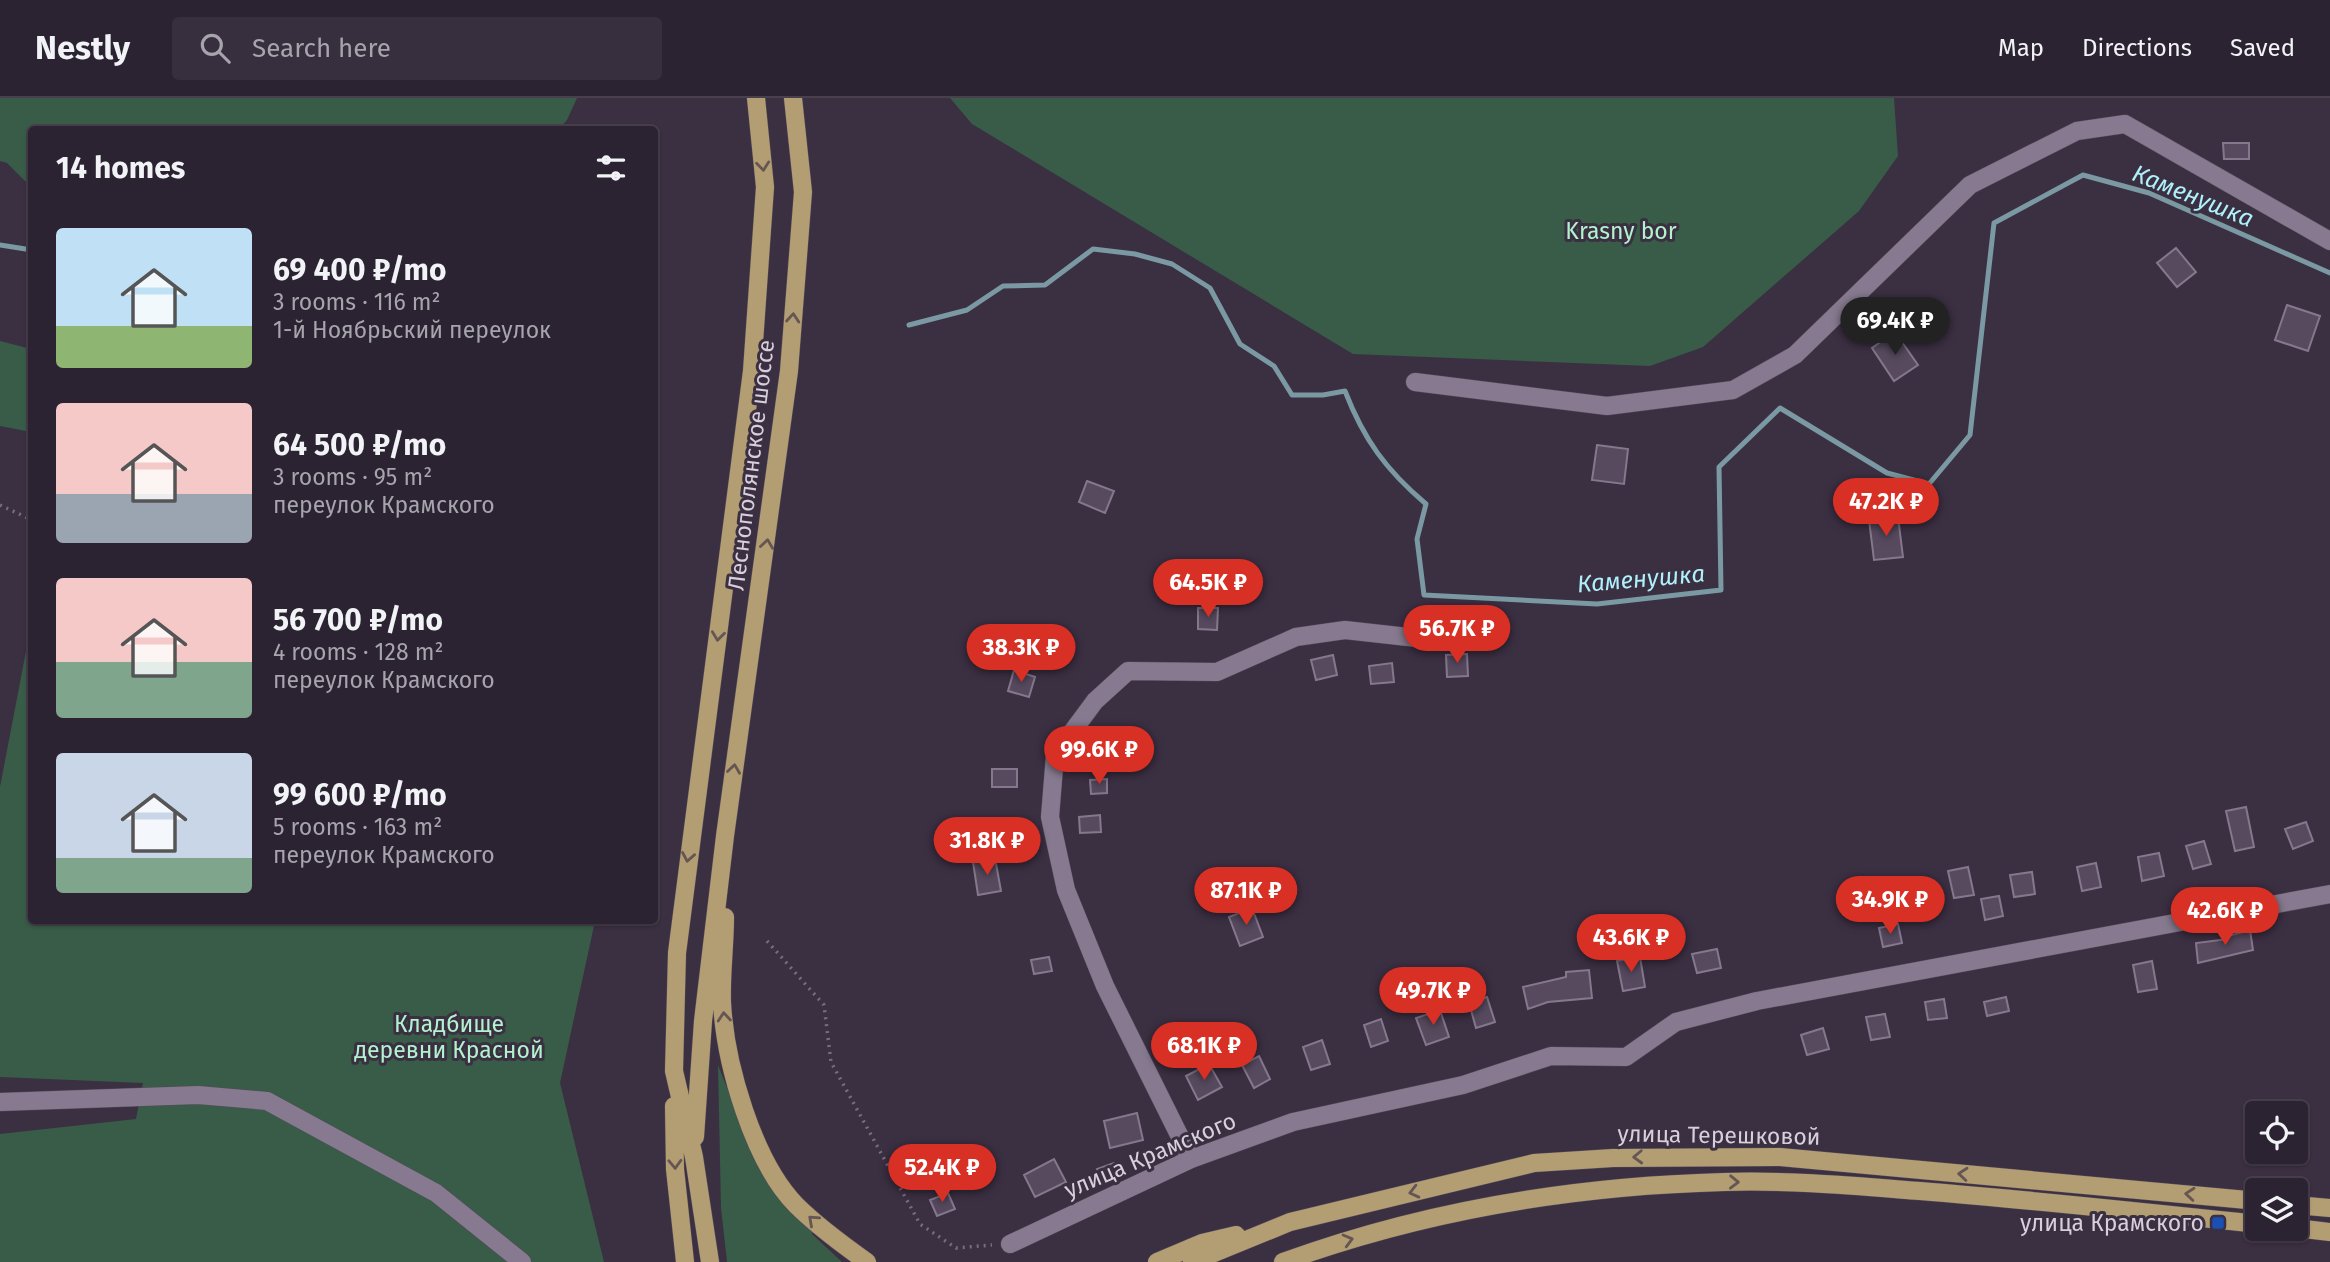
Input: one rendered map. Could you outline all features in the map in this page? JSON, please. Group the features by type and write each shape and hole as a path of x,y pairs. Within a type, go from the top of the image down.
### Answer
{"main road":[{"name":"Леснополянское шоссе","path":"674,1071 677,953 752,371 765,187 756,98"},
{"name":"Леснополянское шоссе","path":"725,836 789,371 803,192 793,98"},
{"path":"694,1157 703,1021 725,836"},
{"path":"725,836 722,1000 726,1045 735,1081 752,1132 794,1203 832,1237 867,1262"},
{"path":"674,1071 694,1157 710,1262"},
{"path":"674,1071 675,1169 685,1262"},
{"name":"улица Терешковой","path":"1192,1262 1290,1222 1534,1163 1685,1156 1780,1157 2245,1200"},
{"name":"улица Терешковой","path":"1283,1262 1336,1242 1472,1207 1549,1195 1727,1181 1937,1192 2245,1223"},
{"path":"2308,1206 2330,1208"},
{"path":"1157,1262 1202,1243 1290,1222"},
{"path":"2308,1229 2330,1232"}],"street":[{"path":"1415,382 1607,406 1733,390 1796,355 1970,184 2077,131 2126,124 2330,241"},
{"path":"1191,1159 1105,986 1066,890 1050,817 1055,755 1095,701 1128,671 1217,672 1296,637 1345,630 1426,639"},
{"name":"улица Крамского","path":"1010,1244 1191,1159 1293,1122 1463,1085 1551,1056 1626,1056 1676,1022 1757,1001 2330,894"},
{"path":"0,1101 198,1095 267,1101 436,1193 522,1262"}],"path":[{"path":"0,506 28,518"},
{"path":"767,941 824,1005 831,1062 920,1224 956,1248 1010,1244"}],"green space":[{"path":"0,98 577,98 562,126 28,126 28,184 7,163 0,161"},
{"name":"Krasny bor","path":"950,98 1894,98 1898,156 1859,211 1703,347 1650,366 1353,354 972,124"},
{"path":"0,341 28,348 28,431 0,426"},
{"name":"Кладбище деревни Красной","path":"28,641 28,924 594,924 560,1083 604,1262 0,1262 0,1134 136,1119 143,1083 0,1077 0,787"},
{"path":"718,1065 747,1138 812,1222 812,1234 842,1262 727,1262 721,1208"}],"building":[{"path":"2223,143 2249,143 2249,159 2224,159"},
{"path":"2176,248 2196,272 2177,287 2157,263"},
{"path":"2287,305 2320,316 2308,351 2275,340"},
{"path":"1895,332 1918,365 1894,381 1872,348"},
{"path":"1597,445 1628,449 1624,484 1592,480"},
{"path":"1087,481 1114,491 1105,513 1079,502"},
{"path":"1898,517 1903,557 1874,560 1869,520"},
{"path":"1198,608 1218,608 1217,630 1198,629"},
{"path":"1467,654 1468,676 1447,677 1446,655"},
{"path":"1333,655 1337,675 1316,680 1311,660"},
{"path":"1392,663 1394,682 1371,684 1369,666"},
{"path":"1014,670 1035,677 1029,697 1008,691"},
{"path":"992,769 1017,769 1017,787 992,787"},
{"path":"1107,779 1107,793 1091,794 1090,780"},
{"path":"2246,807 2254,847 2235,851 2226,811"},
{"path":"1100,815 1101,832 1080,833 1079,817"},
{"path":"2306,822 2313,841 2293,849 2285,829"},
{"path":"2204,841 2211,864 2193,869 2186,846"},
{"path":"2159,853 2164,876 2142,881 2138,857"},
{"path":"995,858 1001,891 978,895 973,862"},
{"path":"2096,863 2101,887 2082,891 2077,867"},
{"path":"1968,867 1974,895 1954,898 1948,871"},
{"path":"2032,872 2035,894 2014,897 2010,875"},
{"path":"1999,896 2003,916 1985,920 1981,899"},
{"path":"1252,908 1263,937 1240,946 1229,917"},
{"path":"1898,924 1902,943 1883,947 1879,928"},
{"path":"2250,930 2253,950 2198,963 2196,943 2228,939 2228,936"},
{"path":"1717,949 1721,968 1697,973 1692,954"},
{"path":"1049,957 1052,971 1034,974 1031,960"},
{"path":"1640,957 1645,987 1623,991 1617,961"},
{"path":"2152,961 2157,989 2138,992 2133,965"},
{"path":"1589,970 1592,998 1548,1002 1528,1009 1523,987 1566,977 1566,972"},
{"path":"1487,997 1495,1022 1476,1028 1469,1003"},
{"path":"2006,997 2009,1011 1987,1016 1984,1002"},
{"path":"1944,999 1947,1018 1928,1020 1925,1002"},
{"path":"1440,1010 1449,1037 1426,1045 1416,1018"},
{"path":"1885,1014 1890,1037 1871,1040 1866,1017"},
{"path":"1381,1019 1388,1041 1371,1047 1364,1025"},
{"path":"1823,1028 1829,1049 1807,1055 1801,1035"},
{"path":"1322,1040 1330,1064 1311,1070 1303,1047"},
{"path":"1259,1056 1270,1079 1254,1088 1242,1065"},
{"path":"1209,1064 1222,1087 1198,1100 1186,1076"},
{"path":"1137,1113 1143,1140 1110,1148 1104,1121"},
{"path":"1054,1159 1066,1182 1035,1197 1024,1175"},
{"path":"1114,1163 1119,1176 1102,1183 1097,1169"},
{"path":"948,1193 955,1209 937,1216 930,1200"}],"waterway":[{"name":"Каменушка","path":"909,325 967,310 1003,286 1045,285 1093,249 1135,254 1172,264 1210,288 1240,344 1274,366 1292,395 1323,395 1345,391 1360,425 1378,453 1399,479 1426,504 1417,539 1424,595 1597,604 1721,590 1719,467 1780,408 1887,473 1929,484 1970,435 1994,223 2083,175 2149,193 2330,273"},
{"name":"Каменушка","path":"0,245 28,249"}],"place":[{"name":"улица Крамского","path":"2218,1223"}]}
